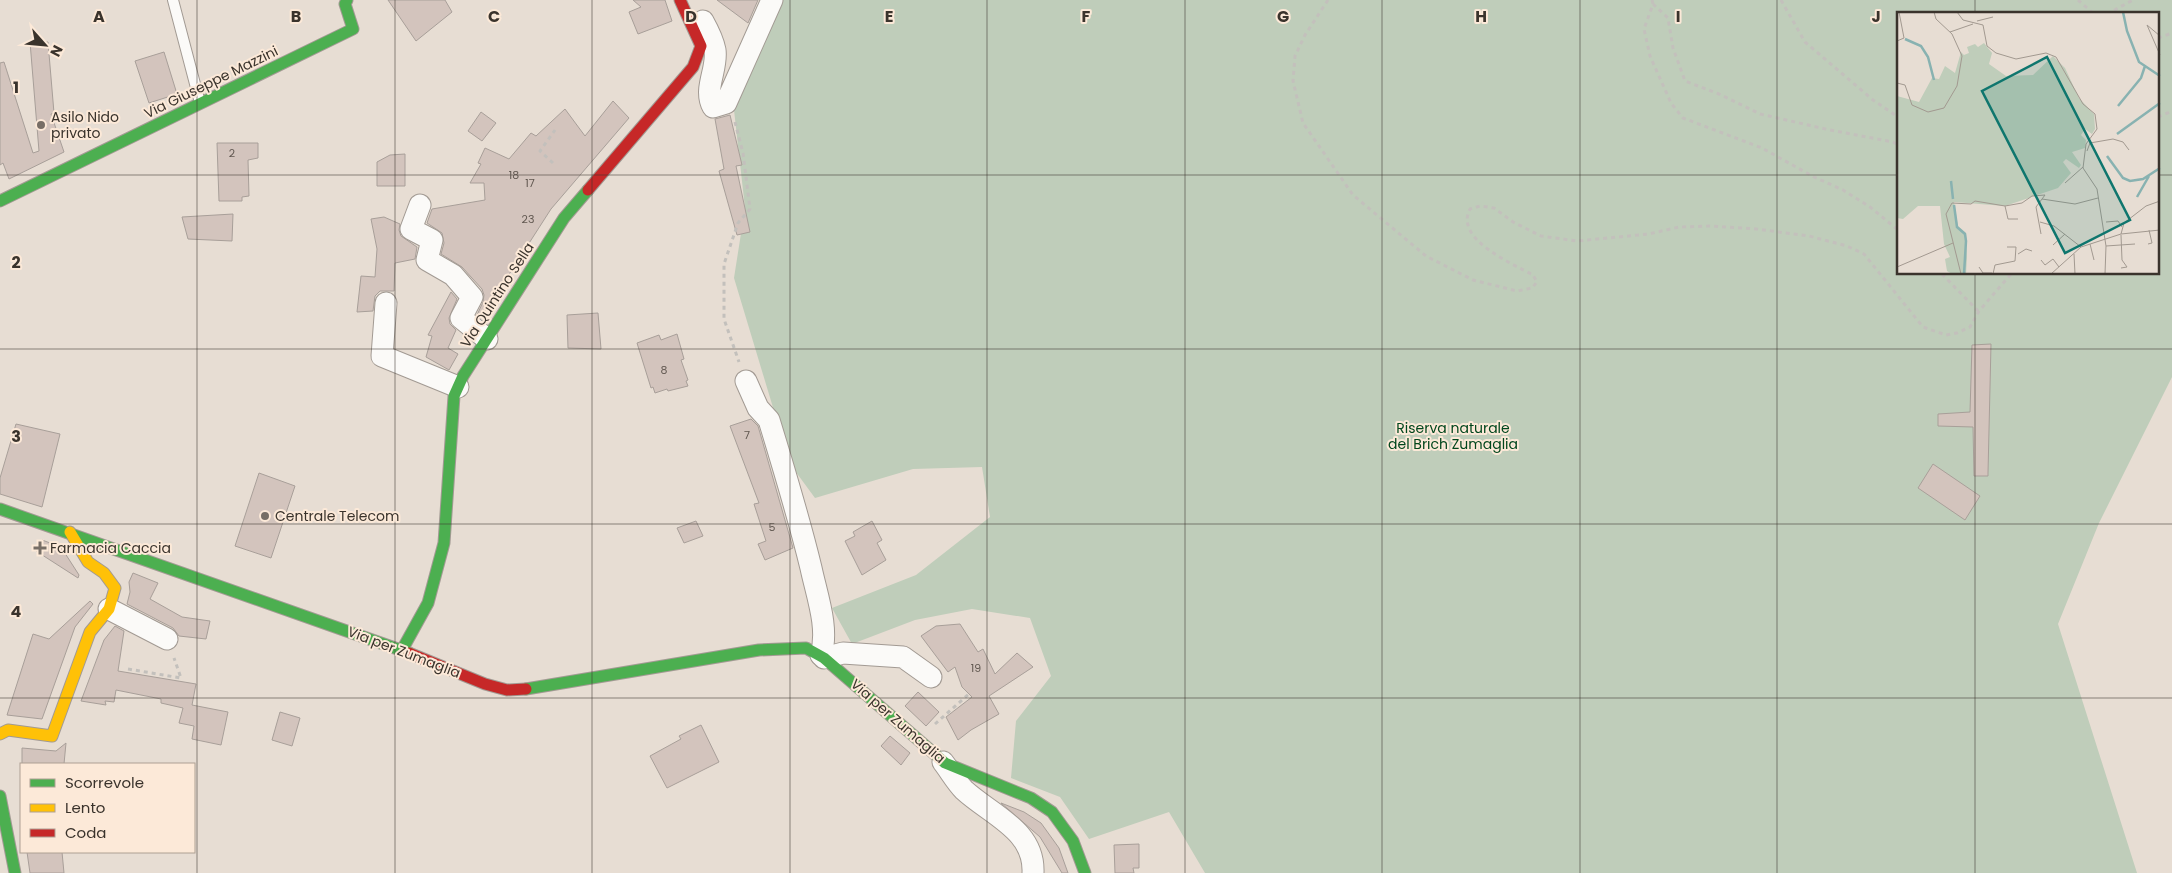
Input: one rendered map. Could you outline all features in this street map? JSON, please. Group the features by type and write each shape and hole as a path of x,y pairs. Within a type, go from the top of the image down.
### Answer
{"street":[{"name":"Via Giuseppe Mazzini","path":"0,201 353,29 345,4 347,0"},
{"path":"685,9 700,16 710,33 715,51 708,98 713,107 726,103 772,0"},
{"name":"Via Quintino Sella","path":"402,650 428,603 444,543 454,396 463,376 564,218 693,67 701,46 685,9"},
{"path":"420,205 411,229 432,240 427,260 453,275 472,297 461,318 487,339"},
{"path":"386,303 382,356 458,387"},
{"path":"746,381 758,408 769,420 798,515 819,603 825,642 823,657 843,653 902,656 931,677"},
{"name":"Via per Zumaglia","path":"0,508 402,650 485,684 507,690 533,689 759,650 806,648 823,657 943,762 977,778 1031,798 1052,812 1073,841 1086,873"},
{"path":"0,734 8,730 52,736 90,632 109,609 115,588 104,573 88,562 70,532"},
{"path":"109,609 167,639"},
{"path":"943,762 964,789 996,813 1026,840 1030,849 1033,873"},
{"path":"0,796 15,873"}],"lane":[{"path":"174,0 200,104"}],"path":[{"path":"1328,0 1304,35 1296,56 1293,81 1302,123 1353,195 1426,256 1472,280 1517,292 1532,288 1537,282 1533,275 1477,241 1466,226 1465,217 1470,209 1480,206 1494,208 1512,222 1541,236 1577,241 1649,234 1679,227 1756,230 1809,236 1847,246 1864,254 1923,327 1946,335 1957,333 1970,327 1979,311 2011,275"},
{"path":"1780,0 1805,42 1873,100 1897,116"},
{"path":"2078,0 2092,12"},
{"path":"2111,12 2133,0"},
{"path":"1897,144 1760,114 1719,94 1685,82 1673,48 1668,18 1652,2 1644,29 1650,56 1671,103 1682,118 1762,148 1814,177 1843,190 1870,207 1897,229"},
{"path":"2160,37 2172,33"},
{"path":"726,103 732,111 743,153 750,209 738,224 724,264 724,319 746,381"},
{"path":"2160,116 2172,111"},
{"path":"553,163 540,151 554,130"},
{"path":"1943,275 1979,311"},
{"path":"128,669 181,678 167,639"},
{"path":"919,742 939,720 970,693"}],"green space":[{"name":"Riserva naturale del Brich Zumaglia","path":"778,0 2172,0 2172,377 2099,523 2058,624 2137,873 1205,873 1169,812 1089,839 1060,797 1011,778 1016,721 1051,676 1030,618 972,609 915,620 852,644 832,608 916,575 990,517 982,467 913,469 815,498 790,464 734,278 745,208 733,101"}],"building":[{"path":"388,0 445,0 452,12 416,41"},
{"path":"633,0 665,0 672,21 638,34 629,12 641,7"},
{"path":"717,0 758,0 748,23"},
{"path":"30,42 48,42 54,113 51,114 64,152 9,179 3,163 0,165 0,63 4,62 33,153 39,151"},
{"path":"164,52 177,94 149,103 135,61"},
{"path":"613,101 629,118 551,209 481,318 477,315 483,302 484,295 482,289 462,267 441,254 444,243 442,233 427,223 432,209 485,200 484,183 470,183 481,164 478,163 485,148 509,159 531,133 536,136 565,109 585,136"},
{"path":"481,112 496,123 482,141 468,131"},
{"path":"730,115 742,165 736,166 750,232 737,235 719,171 724,169 715,119"},
{"path":"217,143 258,143 258,158 248,160 249,196 242,197 242,201 219,201"},
{"path":"405,154 405,186 377,186 377,162 390,155"},
{"path":"233,214 232,241 188,239 182,217"},
{"path":"384,217 400,224 401,236 417,247 415,259 395,263 394,291 380,291 375,296 373,311 357,312 361,276 375,277 377,249 371,219"},
{"path":"451,292 457,299 449,318 450,324 456,330 448,348 458,354 449,370 426,357 432,336 428,335"},
{"path":"598,313 601,349 568,348 567,315"},
{"path":"677,334 684,359 681,360 688,380 686,381 688,386 655,393 653,387 651,388 637,343 659,335 661,340"},
{"path":"1991,344 1988,476 1974,476 1973,427 1938,426 1938,414 1970,412 1972,345"},
{"path":"751,419 758,426 793,548 765,560 758,544 766,541 754,504 759,503 730,426"},
{"path":"16,424 60,434 42,507 0,494 0,478"},
{"path":"1933,464 1980,496 1965,520 1918,488"},
{"name":"Centrale Telecom","path":"259,473 295,486 271,558 235,546"},
{"path":"696,521 703,536 684,543 677,528"},
{"path":"872,521 882,540 877,543 886,560 862,575 845,541 855,536 853,532"},
{"path":"42,540 61,547 79,575 78,578 36,551"},
{"path":"133,573 158,583 150,599 182,617 210,621 206,639 179,636 173,628 127,604 130,592 129,582"},
{"path":"90,601 93,604 75,627 42,719 7,715 33,634 49,639"},
{"path":"960,624 978,652 983,649 995,674 1017,653 1033,667 989,696 999,714 958,740 946,717 972,697 962,687 955,667 948,672 921,636 936,626"},
{"path":"115,626 124,631 118,671 196,684 192,705 228,712 221,745 192,739 194,726 179,723 183,708 161,703 161,699 116,690 114,702 105,701 106,705 81,701 104,640"},
{"path":"918,692 939,712 926,726 905,706"},
{"path":"280,712 300,718 292,746 272,740"},
{"path":"701,725 719,762 667,788 650,756 681,739 679,736"},
{"path":"890,736 910,753 901,765 881,746"},
{"path":"66,743 64,763 22,763 22,748 56,751"},
{"path":"1001,803 1024,812 1041,823 1059,848 1068,873 1062,873 1040,837"},
{"path":"1139,844 1139,868 1133,868 1134,873 1115,873 1114,845"},
{"path":"27,853 62,853 64,873 30,873"}],"traffic: fast":[{"path":"0,201 353,29 345,4 347,0"},
{"path":"402,650 428,603 444,543 454,396 463,376 564,218 588,190"},
{"path":"0,509 409,653"},
{"path":"526,689 759,650 806,648 824,658 945,763 1031,798 1052,812 1073,841 1085,873"},
{"path":"0,796 15,873"}],"traffic: slow":[{"path":"0,734 8,730 52,736 90,632 109,609 115,588 104,573 88,562 70,532"}],"traffic: jam":[{"path":"588,190 693,67 701,46 680,0"},
{"path":"409,653 485,684 507,690 526,689"}],"place":[{"name":"Asilo Nido privato","path":"41,125"},
{"name":"Centrale Telecom","path":"265,516"},
{"name":"Farmacia Caccia","path":"40,548"}]}
